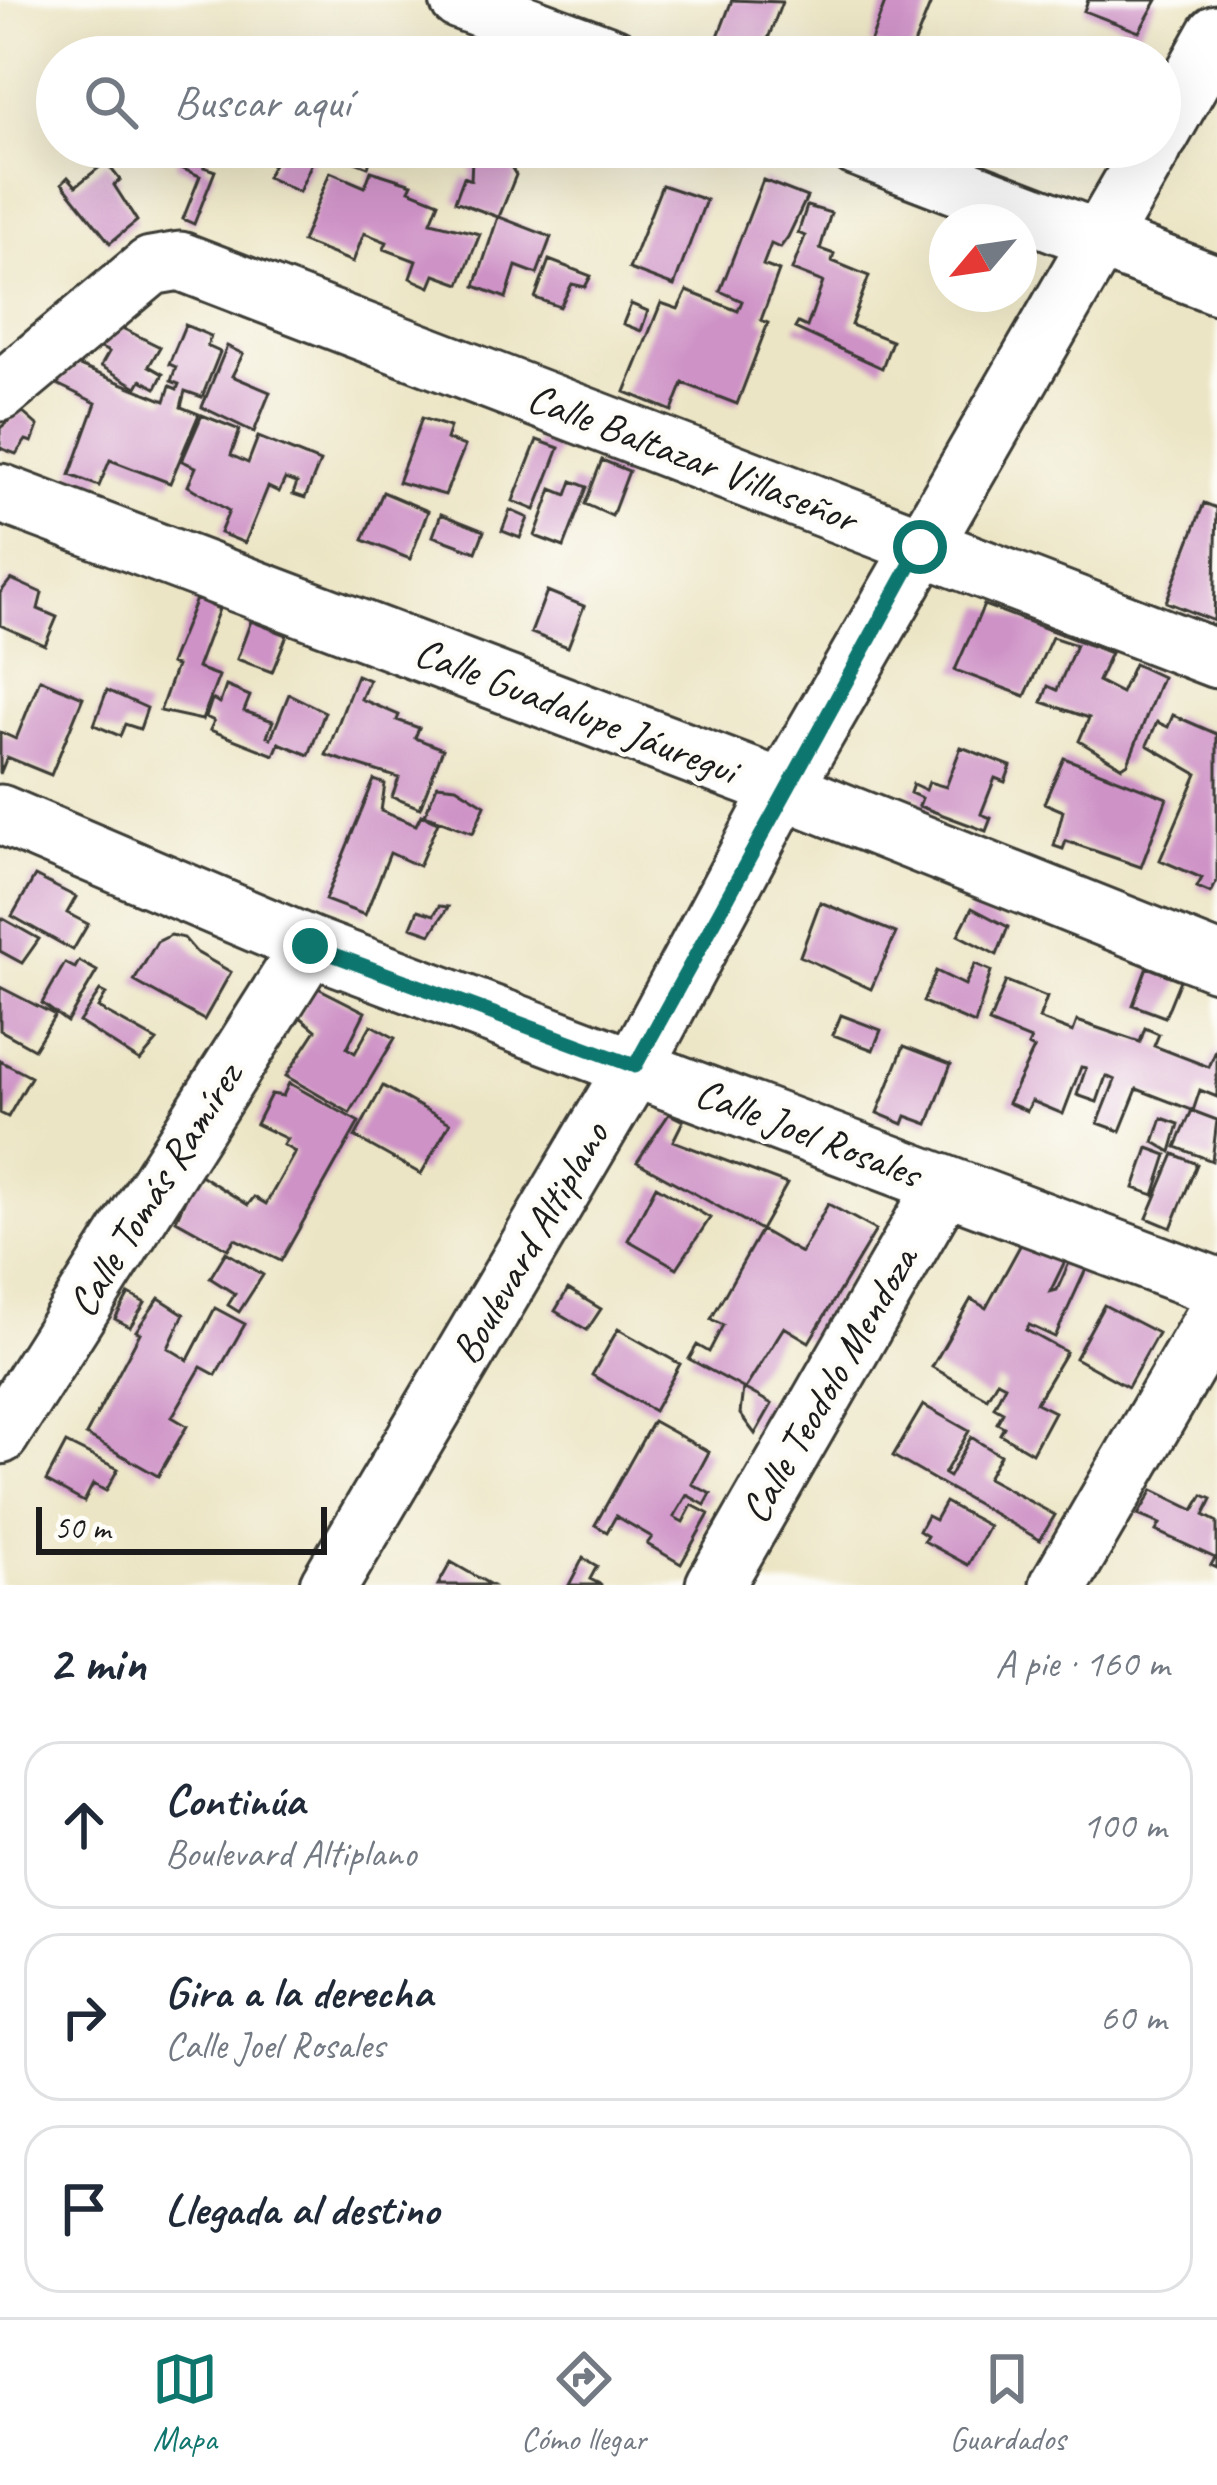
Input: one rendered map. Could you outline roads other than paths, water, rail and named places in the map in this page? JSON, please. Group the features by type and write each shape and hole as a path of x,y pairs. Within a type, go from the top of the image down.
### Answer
{"street":[{"path":"459,0 556,36"},
{"path":"1181,98 1217,34"},
{"path":"914,168 1217,285"},
{"name":"Boulevard Altiplano","path":"329,1585 635,1066 783,789 1141,168"},
{"name":"Calle Baltazar Villaseñor","path":"0,392 151,266 166,260 201,268 1217,659"},
{"name":"Calle Guadalupe Jáuregui","path":"0,493 783,789 1217,962"},
{"name":"Calle Joel Rosales","path":"3,821 310,946 1217,1288"},
{"name":"Calle Tomás Ramírez","path":"0,1435 310,946"},
{"name":"Calle Teodolo Mendoza","path":"715,1585 944,1186"},
{"path":"1062,1584 1217,1313"}]}
